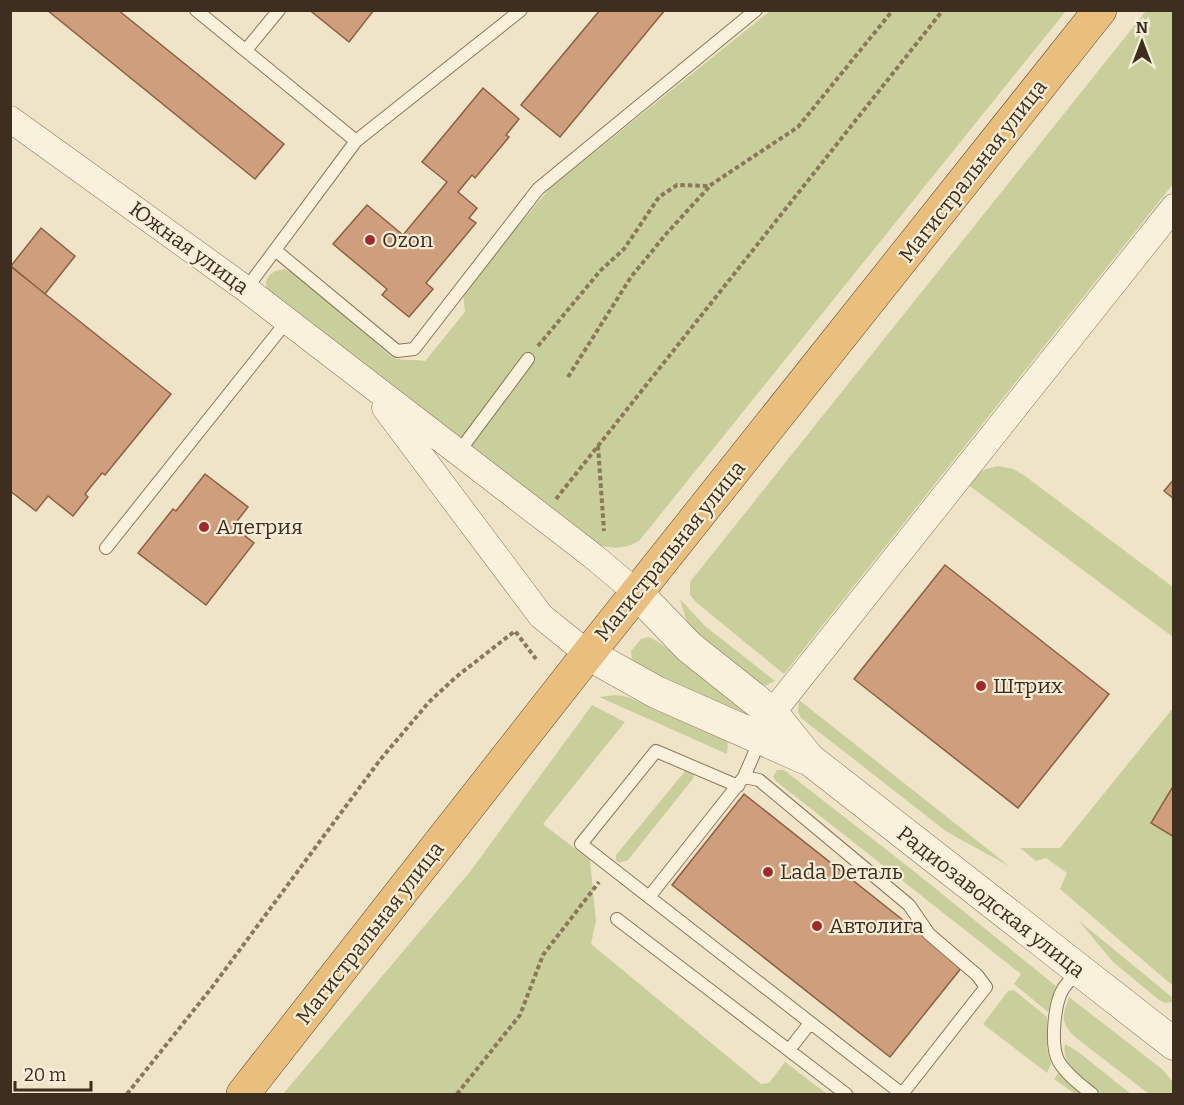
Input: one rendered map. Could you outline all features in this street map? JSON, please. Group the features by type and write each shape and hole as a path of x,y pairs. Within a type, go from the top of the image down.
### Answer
{"highway":[{"name":"Магистральная улица","path":"243,1095 588,654 1100,10"}],"street":[{"name":"Южная улица","path":"10,119 246,289 593,556 637,593"},
{"path":"766,726 1173,207"},
{"name":"Южная улица","path":"365,381 542,616 588,654"},
{"name":"Радиозаводская улица","path":"637,593 766,726 1078,970 1172,1040"},
{"name":"Радиозаводская улица","path":"588,654 656,692 766,726"}],"lane":[{"path":"196,10 356,141"},
{"path":"246,50 279,10"},
{"path":"246,289 356,141 521,10"},
{"path":"275,250 397,351 414,349 538,189 756,10"},
{"path":"106,548 288,321"},
{"path":"458,453 528,359"},
{"path":"649,897 741,782 766,726"},
{"path":"656,751 741,782 759,780 909,905 929,934 978,975 986,987 902,1095 610,867 581,844 656,751"},
{"path":"617,919 846,1095"},
{"path":"1078,970 1062,991 1054,1024 1054,1045 1058,1061 1092,1095"},
{"path":"789,1050 810,1023"}],"path":[{"path":"568,377 631,278 667,233 709,186 798,127 892,10"},
{"path":"551,505 943,10"},
{"path":"528,359 600,271 624,249 659,197 677,185 709,186"},
{"path":"598,446 604,536"},
{"path":"127,1095 213,986 380,760 429,702 456,677 515,631 536,659"},
{"path":"457,1095 520,1015 543,955 610,867"}],"green space":[{"path":"770,11 1066,11 639,541 616,548 592,543 269,298 266,287 268,278 274,272 285,269 295,274 393,358 425,361 465,312 463,292 550,188"},
{"path":"1146,11 1173,11 1173,184 784,674 697,603 690,595 690,582"},
{"path":"998,466 1013,469 1025,476 1173,587 1173,637 963,481 986,469"},
{"path":"680,599 705,626 775,681 765,686 756,685 688,626"},
{"path":"649,637 703,675 752,718 638,667 632,660 631,651 641,639"},
{"path":"616,695 628,697 724,738 728,743 727,754 599,697"},
{"path":"799,700 1009,866 947,832 801,718 798,712"},
{"path":"592,705 625,722 543,824 590,860 596,921 591,944 761,1084 769,1083 785,1062 827,1094 283,1094 469,873"},
{"path":"1173,708 1173,986 1060,889 1067,873 1046,858 1036,861 1020,848 1060,848"},
{"path":"686,770 693,772 692,780 628,860 619,863 616,855"},
{"path":"777,770 784,770 1056,986 1048,1012 1014,984 1021,974 777,782 773,777"},
{"path":"1078,920 1173,998 1173,1002 1165,1003 1159,1000 1113,962"},
{"path":"1014,990 1047,1017 1047,1048 1051,1064 1047,1073 983,1024 1008,991"},
{"path":"1069,997 1162,1069 1173,1082 1173,1094 1149,1094 1075,1037 1064,1019"},
{"path":"1065,1044 1131,1094 1102,1094 1071,1067 1067,1060"},
{"path":"1059,1072 1085,1094 1075,1094 1054,1079"}],"building":[{"path":"47,10 118,10 284,144 255,179"},
{"path":"313,10 374,10 349,42 312,12"},
{"path":"600,10 665,10 560,137 521,105"},
{"path":"483,88 519,119 506,135 509,137 475,178 472,175 458,192 477,208 469,218 476,223 426,283 433,289 409,317 382,295 387,289 333,244 367,205 403,235 447,182 422,162"},
{"path":"41,228 75,256 45,294 11,266"},
{"path":"10,266 171,394 105,475 102,473 85,494 88,497 73,516 48,496 36,511 10,491"},
{"path":"205,474 248,507 234,525 254,543 206,605 138,553 173,509 176,511"},
{"path":"1174,479 1174,499 1164,491"},
{"name":"Штрих","path":"945,565 1109,694 1018,808 854,679"},
{"path":"1172,788 1174,789 1174,837 1151,823"},
{"name":"Автолига","path":"744,794 962,967 890,1057 672,885"}],"place":[{"name":"Ozon","path":"370,240"},
{"name":"Алегрия","path":"204,527"},
{"name":"Штрих","path":"981,686"},
{"name":"Lada Dеталь","path":"768,872"},
{"name":"Автолига","path":"817,926"}]}
